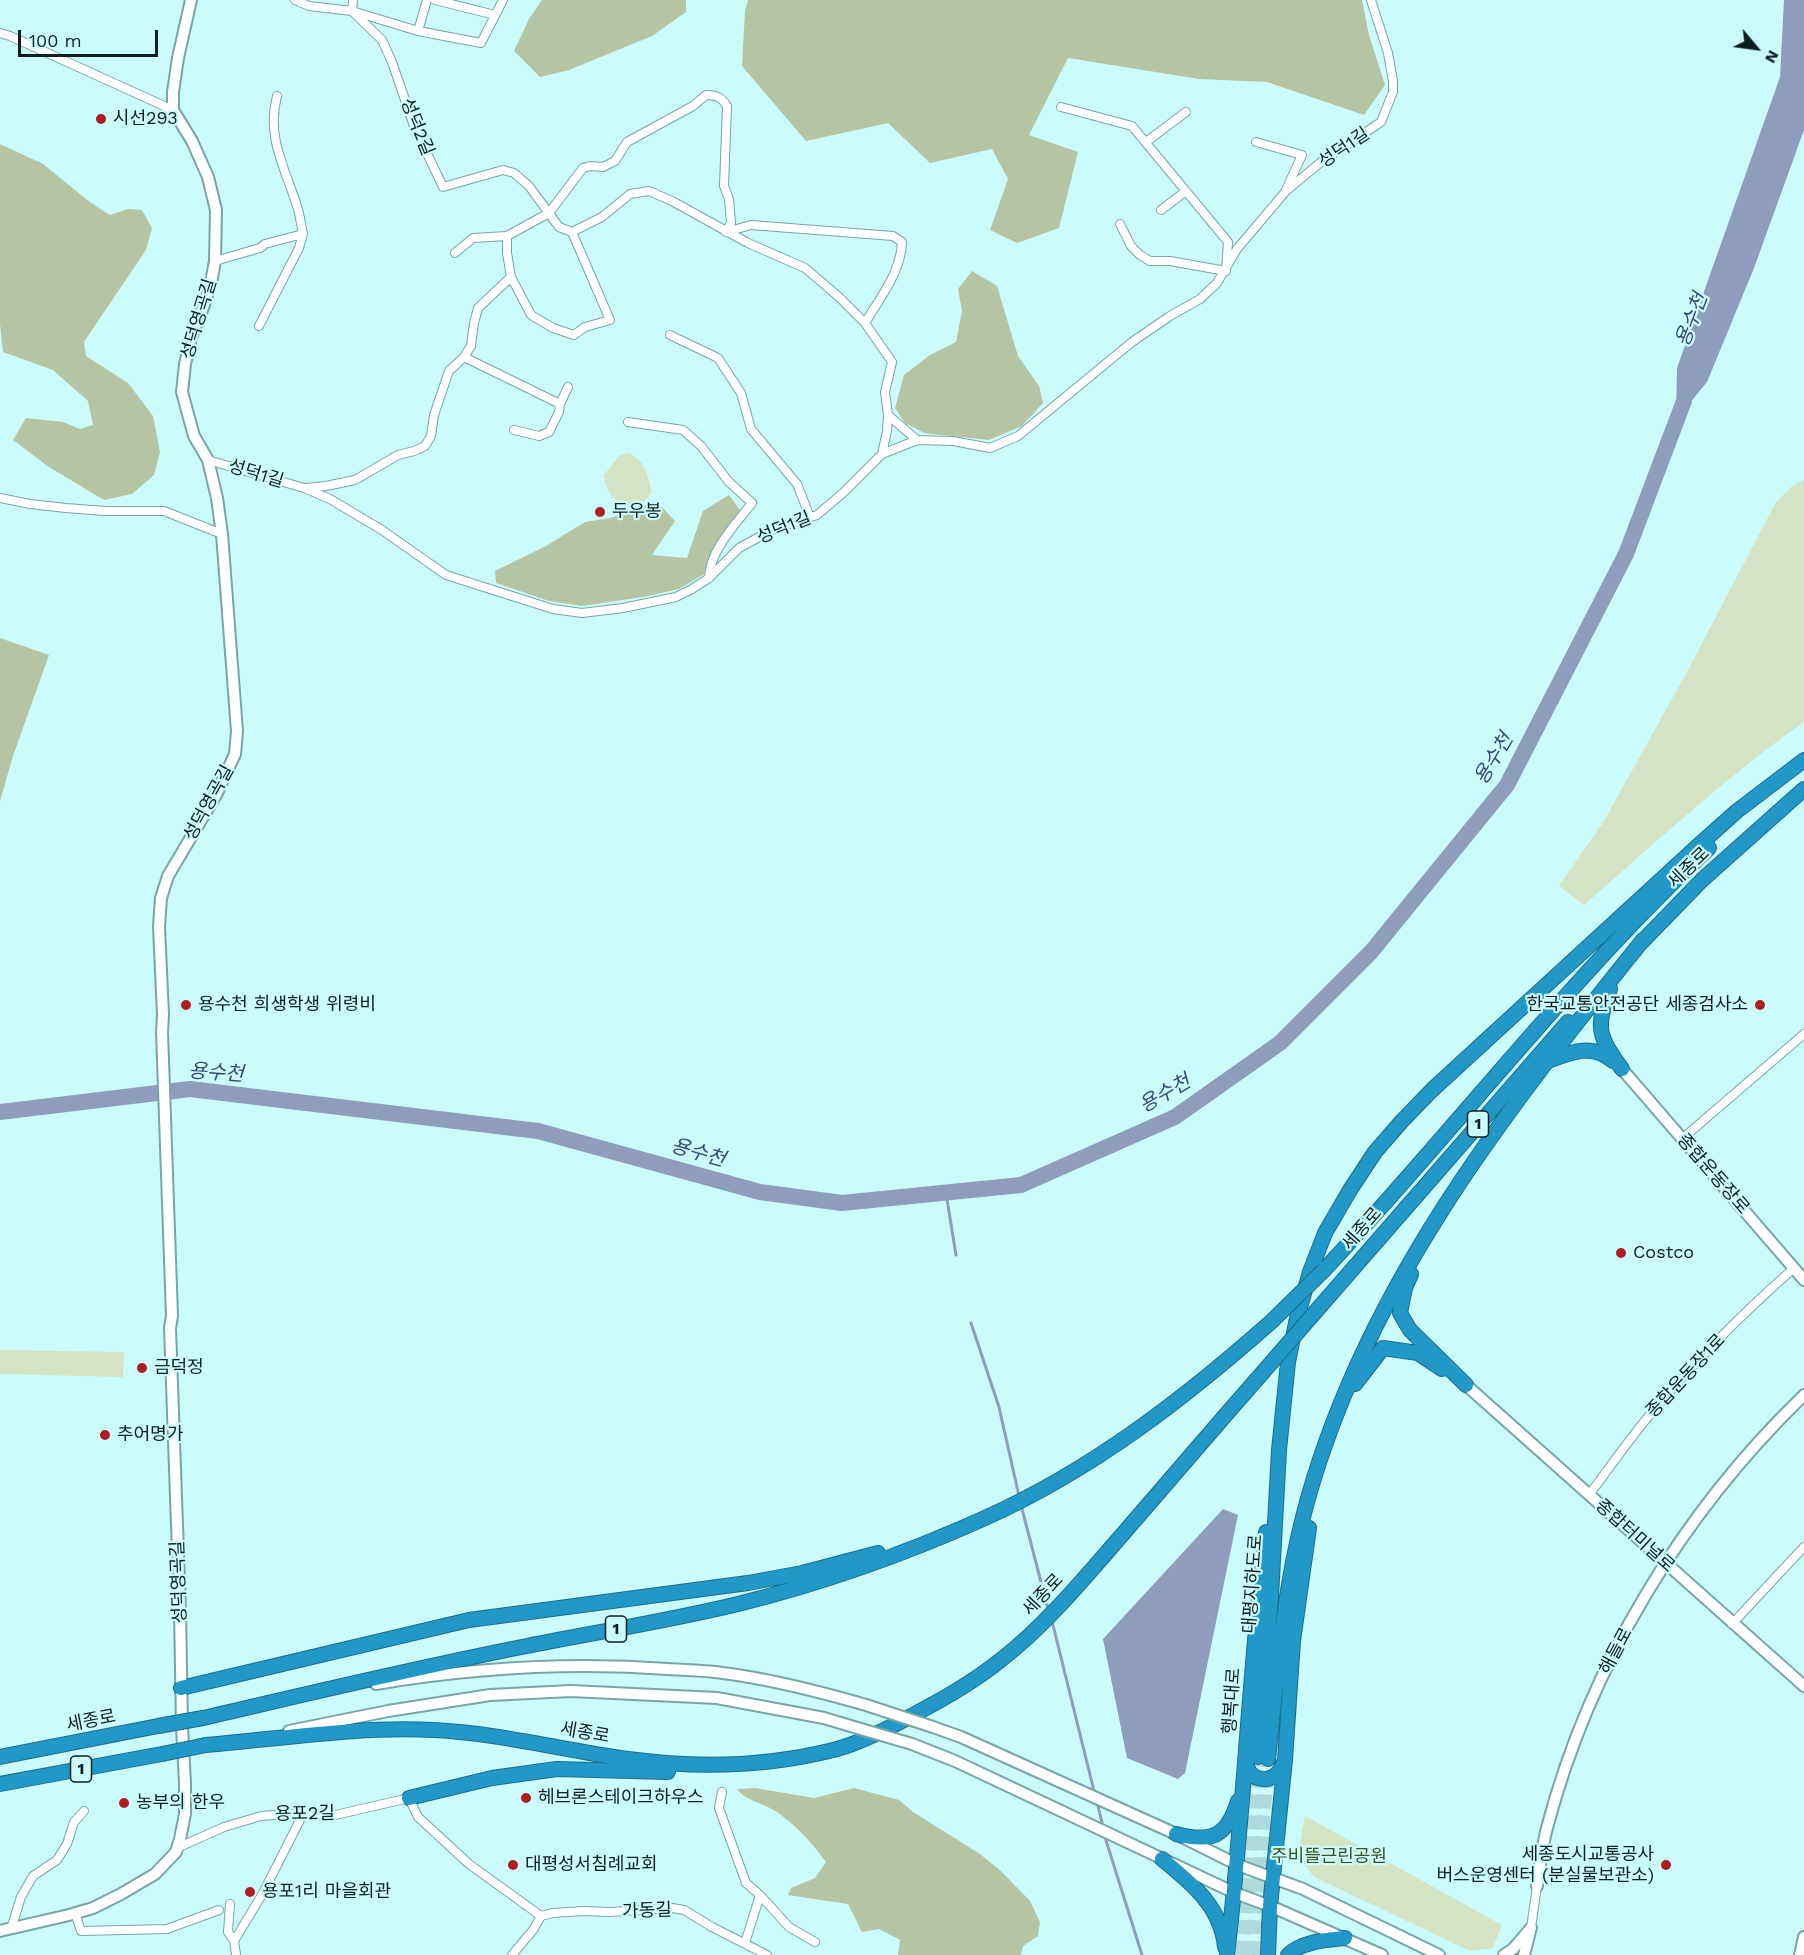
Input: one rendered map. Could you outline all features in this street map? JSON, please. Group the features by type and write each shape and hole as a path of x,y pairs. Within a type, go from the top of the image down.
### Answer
{"highway":[{"name":"세종로","path":"0,1757 203,1718 524,1646 737,1604 822,1581 886,1560 987,1517 1047,1486 1140,1430 1196,1387 1272,1321 1369,1222 1524,1044 1629,928 1686,869 1804,761"},
{"name":"대평지하도로","path":"1257,1759 1270,1608 1279,1450 1290,1351 1310,1272 1325,1233 1375,1152 1432,1090 1737,811 1804,761"},
{"name":"세종로","path":"1,1784 206,1745 355,1732 435,1730 526,1740 660,1763 742,1765 831,1751 858,1742 952,1694 1022,1643 1071,1591 1555,1036 1702,880 1804,789"},
{"path":"1268,1955 1269,1906 1285,1760 1293,1641 1319,1464 1338,1408 1388,1300 1426,1235 1496,1129 1643,940"},
{"path":"1615,975 1604,1004 1600,1032 1606,1047 1622,1069"},
{"path":"1548,1061 1584,1049 1608,1056 1622,1069"},
{"path":"1426,1235 1405,1288 1400,1313 1410,1330 1466,1385"},
{"path":"1338,1408 1383,1348 1418,1353 1466,1385"},
{"name":"대평지하도로","path":"1257,1759 1287,1590 1319,1464"},
{"path":"182,1688 469,1620 748,1583 802,1573 955,1531"},
{"path":"1257,1759 1246,1769 1257,1778 1264,1780 1276,1776 1281,1771 1285,1760"},
{"name":"행복대로","path":"1227,1955 1238,1865 1245,1776 1257,1759"},
{"path":"409,1798 492,1778 557,1769 688,1772 742,1765"},
{"path":"1176,1834 1194,1839 1217,1836 1227,1826 1235,1811 1245,1776"},
{"path":"1162,1859 1209,1902 1224,1940 1227,1955"},
{"path":"1288,1955 1301,1946 1318,1941 1345,1938"}],"street":[{"path":"0,33 173,110 178,58 191,0"},
{"path":"295,0 309,6 352,11 418,31 481,43 503,0"},
{"path":"352,11 353,0"},
{"path":"418,31 427,0"},
{"path":"435,0 495,15"},
{"name":"성덕1길","path":"208,460 304,488 330,499 382,530 446,575 553,609 582,613 676,597 709,578 740,548 772,530 817,514 843,493 882,454 917,440 953,441 990,448 1018,436 1132,342 1200,298 1217,283 1238,249 1286,191 1321,162 1381,122 1393,92 1393,81 1388,53 1371,0"},
{"name":"성덕2길","path":"352,11 382,40 414,126 443,187 503,170 514,173 529,186 559,227 572,231"},
{"path":"455,253 473,238 507,236 549,213 582,168 603,167 615,160 627,142 693,106 706,95 722,98 727,106 724,186 729,199 731,223 726,232"},
{"path":"259,326 299,248 303,234 298,209 276,147 273,127 278,96"},
{"path":"1061,107 1132,126 1228,242 1226,271 1170,261 1150,261 1131,246 1120,224"},
{"name":"성덕영곡길","path":"173,110 192,141 208,177 216,210 215,261 208,294 191,338 182,392 194,436 208,460 217,498 222,534 237,730 235,754 216,795 168,876 161,898 159,927 185,1815 177,1848"},
{"path":"1146,142 1186,112"},
{"path":"1256,142 1302,155 1286,191"},
{"path":"507,236 511,278 531,315 553,328 574,336 585,327 610,320 572,231 602,217 630,194 649,191 697,214 726,232 806,268 865,322 892,362 885,392 888,431 882,454"},
{"path":"1161,210 1186,191"},
{"path":"726,232 751,225 893,236 902,242 897,268 865,322"},
{"path":"215,261 303,234"},
{"path":"511,278 478,308 471,346 464,357 560,404"},
{"path":"670,335 717,358 741,393 751,429 798,484 810,517"},
{"name":"성덕1길","path":"304,488 355,480 398,455 414,452 425,446 431,436 434,415 449,371 464,357"},
{"path":"514,430 539,436 549,432 568,387"},
{"path":"888,415 917,440"},
{"path":"628,422 683,430 701,446 729,482 752,503 719,548 710,565 709,578"},
{"path":"0,498 66,508 105,511 164,511 222,534"},
{"path":"1683,1138 1804,1034"},
{"name":"종합운동장로","path":"1622,1069 1804,1280"},
{"name":"종합운동장1로","path":"1589,1495 1653,1411 1704,1355 1794,1268"},
{"name":"종합터미널로","path":"1466,1385 1804,1686"},
{"name":"해들로","path":"1524,1955 1531,1928 1547,1829 1584,1717 1602,1675 1665,1562 1738,1465 1773,1425 1804,1395"},
{"path":"1732,1624 1804,1547"},
{"path":"270,1702 386,1682 487,1671 574,1666 644,1667 723,1673 830,1695 961,1737 1176,1834 1238,1865 1273,1877 1384,1927 1439,1955"},
{"path":"233,1743 388,1711 490,1695 572,1691 717,1698 824,1718 912,1744 955,1761 1235,1893 1382,1955"},
{"path":"723,1792 720,1808 746,1883 789,1927 815,1942"},
{"path":"409,1798 417,1817 469,1864 541,1916 533,1930 512,1955"},
{"name":"용포2길","path":"6,1930 93,1908 155,1874 177,1848 224,1827 261,1816 279,1814 331,1816 409,1798"},
{"path":"6,1930 33,1876 57,1860 67,1844 74,1822 84,1811"},
{"path":"234,1941 263,1893 302,1816"},
{"path":"745,1943 760,1895"},
{"path":"230,1904 228,1932 234,1941 236,1955"},
{"name":"가동길","path":"541,1916 583,1911 610,1912 672,1908 684,1910 767,1955"},
{"path":"75,1913 81,1931 167,1929 219,1910"},
{"path":"1504,1955 1513,1949 1531,1928"},
{"path":"1800,1955 1804,1937"}],"green space":[{"path":"542,0 686,0 686,12 652,36 569,70 540,77 514,51 529,19"},
{"path":"748,0 1362,0 1369,35 1385,85 1364,115 1267,82 1199,79 1068,58 1029,135 1078,152 1059,228 1017,243 990,230 1008,179 992,149 930,163 888,123 806,141 742,66 745,11"},
{"path":"0,144 43,164 91,203 110,215 128,209 142,210 152,228 146,250 84,342 86,356 128,383 153,416 160,452 154,475 132,494 104,500 49,467 13,440 26,418 63,422 80,429 93,425 88,401 53,370 3,352 0,324"},
{"path":"972,271 997,286 1018,356 1039,386 1043,403 1022,426 989,440 924,433 905,423 895,408 904,375 930,355 956,342 962,311 958,289"},
{"path":"627,453 633,455 642,464 652,492 637,505 629,506 615,500 606,485 604,475 619,456"},
{"path":"1804,480 1804,722 1719,787 1584,905 1559,886 1604,821 1688,670 1776,502 1791,487"},
{"path":"729,495 740,510 725,532 706,573 679,589 582,606 549,601 496,583 495,571 546,546 585,522 611,518 656,501 675,521 652,555 687,558 703,511"},
{"path":"0,638 49,655 13,756 0,801"},
{"path":"0,1350 124,1352 123,1377 0,1374"},
{"path":"755,1788 814,1798 854,1788 899,1800 913,1812 980,1854 1002,1872 1030,1901 1040,1922 1038,1936 1023,1946 1021,1955 898,1955 900,1940 879,1929 862,1932 848,1904 788,1895 791,1888 815,1878 826,1862 804,1835 785,1818 746,1797 737,1789"},
{"name":"주비뜰근린공원","path":"1305,1816 1502,1925 1493,1948 1470,1951 1314,1877 1298,1856"}],"water":[{"path":"1784,0 1804,0 1804,130 1754,268 1707,382 1676,420 1677,368 1780,77"},
{"path":"1223,1509 1238,1515 1185,1773 1178,1779 1127,1758 1103,1639"}],"waterway":[{"name":"용수천","path":"0,1112 190,1089 538,1131 760,1192 842,1203 1021,1185 1175,1117 1280,1043 1371,952 1507,785 1626,554 1684,401"},
{"path":"946,1193 956,1255"},
{"path":"971,1323 999,1407 1019,1496"},
{"path":"1021,1505 1048,1609"},
{"path":"1052,1621 1095,1795"},
{"path":"1097,1802 1103,1827"},
{"path":"1104,1834 1142,1955"}],"tunnel":[{"path":"1242,1955 1258,1757"},
{"path":"1253,1955 1268,1759"}],"place":[{"name":"시선293","path":"101,119"},
{"name":"두우봉","path":"600,512"},
{"name":"용수천 희생학생 위령비","path":"186,1005"},
{"name":"한국교통안전공단 세종검사소","path":"1760,1005"},
{"name":"Costco","path":"1621,1253"},
{"name":"금덕정","path":"142,1368"},
{"name":"추어명가","path":"105,1435"},
{"name":"헤브론스테이크하우스","path":"526,1798"},
{"name":"농부의 한우","path":"124,1803"},
{"name":"대평성서침례교회","path":"513,1865"},
{"name":"세종도시교통공사 버스운영센터 (분실물보관소)","path":"1666,1865"},
{"name":"용포1리 마을회관","path":"250,1892"}]}
